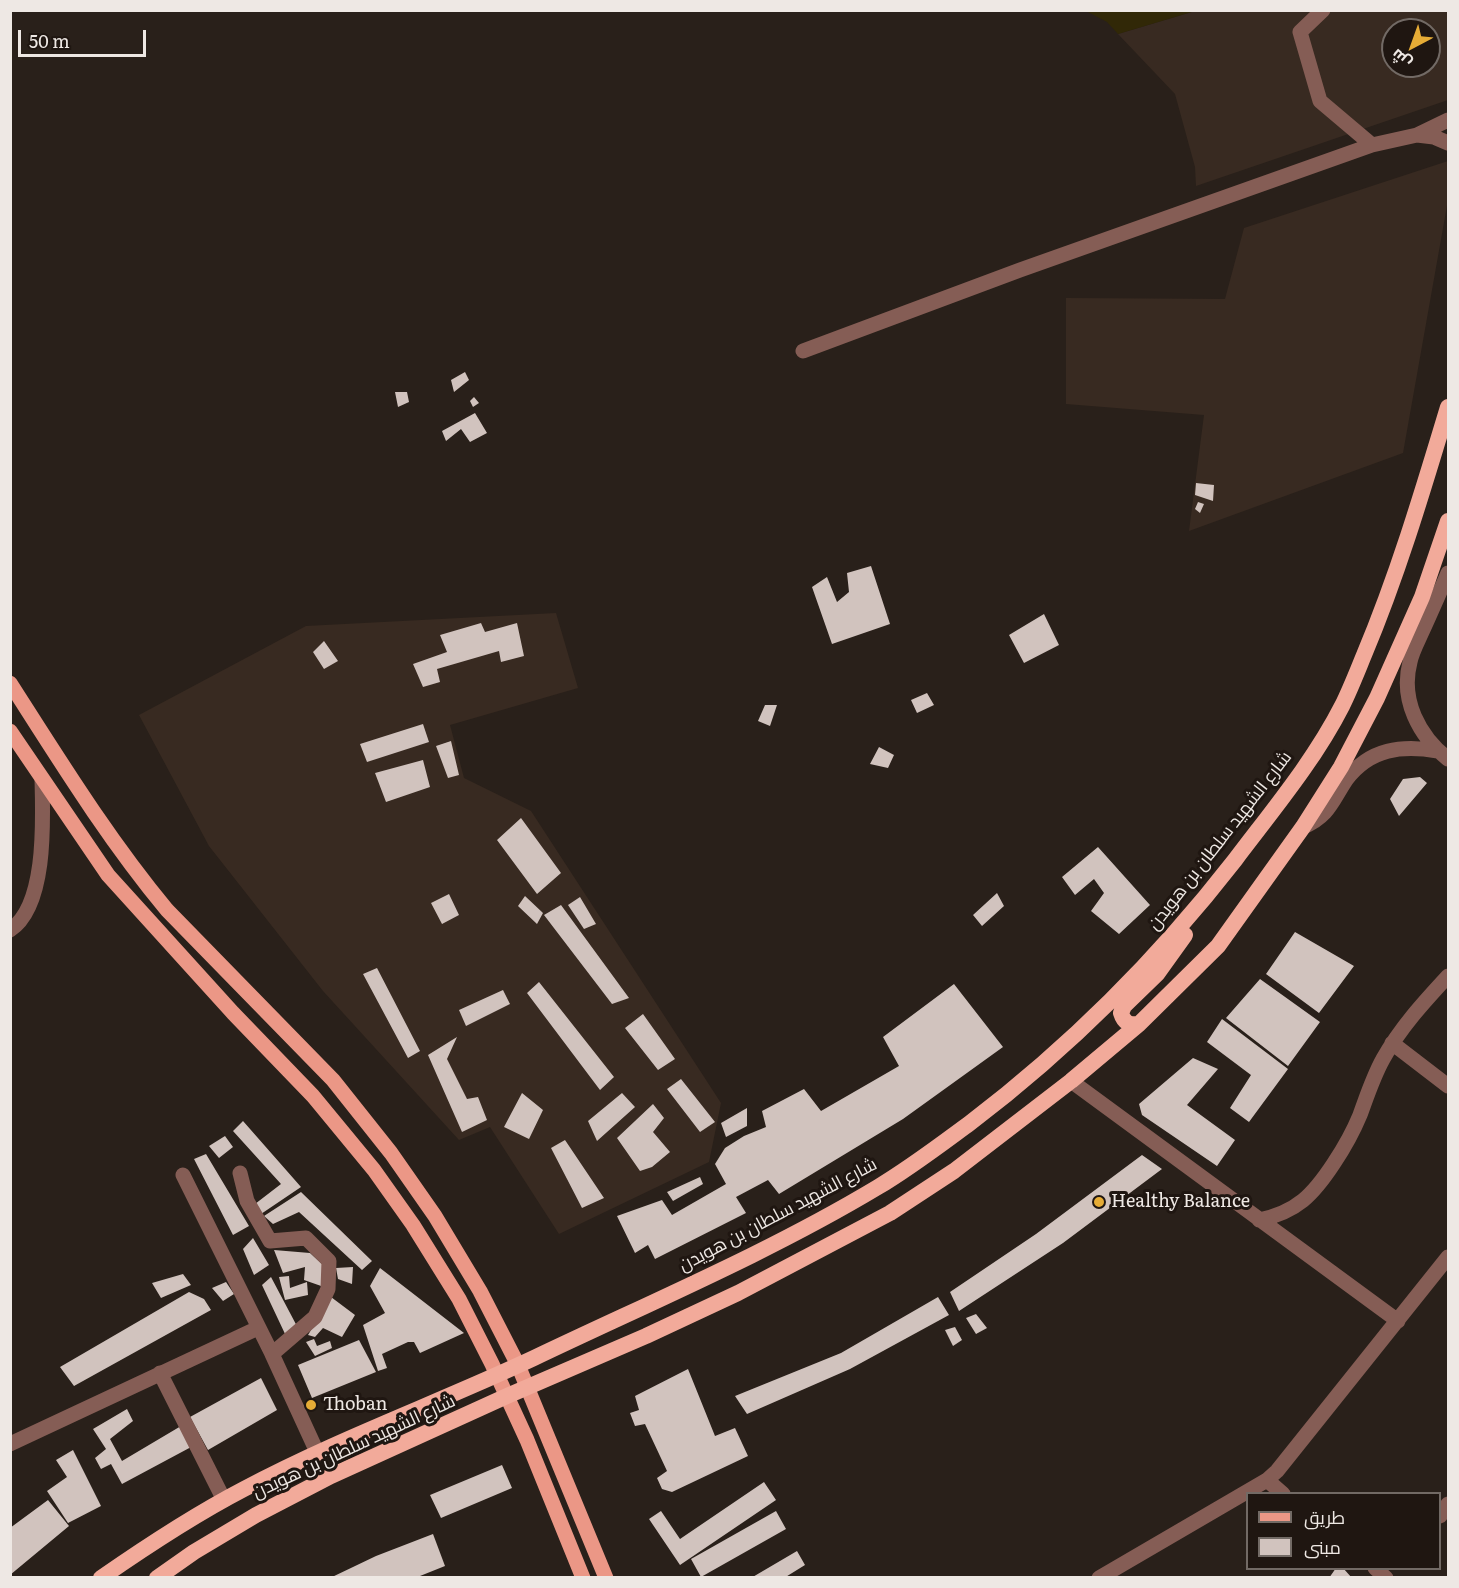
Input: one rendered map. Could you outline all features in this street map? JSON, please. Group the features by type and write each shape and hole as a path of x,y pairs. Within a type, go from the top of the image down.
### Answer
{"highway":[{"name":"شارع الشهيد سلطان بن هويدن","path":"100,1578 172,1530 317,1452 518,1365 764,1249 880,1186 941,1145 1045,1062 1136,977 1198,908 1321,743 1342,706 1375,629 1405,548 1449,407"},
{"name":"شارع الشهيد سلطان بن هويدن","path":"157,1578 194,1551 256,1515 331,1476 738,1293 890,1214 954,1171 1071,1082 1139,1024 1218,946 1303,827 1341,767 1377,698 1422,597 1449,521"},
{"path":"1139,1024 1131,1024 1124,1020 1121,1013 1124,1006 1157,974 1176,949 1190,928 1198,908"},
{"path":"115,1578 172,1530"}],"main road":[{"path":"10,683 92,810 143,881 167,910 333,1080 391,1153 435,1216 480,1291 518,1365 606,1578"},
{"path":"10,732 115,883 225,1005 314,1096 374,1170 413,1225 459,1299 497,1374 583,1578"}],"street":[{"path":"1323,10 1300,32 1320,101 1372,145"},
{"path":"803,351 1020,270 1372,145 1417,135 1449,120"},
{"path":"1417,135 1434,137 1449,143"},
{"path":"1443,755 1418,725 1410,701 1407,677 1410,661 1449,573"},
{"path":"1303,827 1327,812 1347,780 1361,765 1378,754 1414,747 1443,755"},
{"path":"10,930 25,917 35,890 43,815 42,780"},
{"path":"1259,1220 1280,1215 1299,1205 1321,1184 1352,1133 1374,1078 1392,1043 1412,1016 1449,976"},
{"path":"1392,1043 1449,1086"},
{"path":"1071,1082 1398,1321"},
{"path":"240,1173 247,1201 270,1241 306,1238 329,1261 328,1289 315,1317 272,1354"},
{"path":"183,1175 272,1354 317,1452"},
{"path":"1246,1492 1267,1480 1287,1462 1449,1257"},
{"path":"10,1444 258,1328"},
{"path":"160,1373 224,1500"},
{"path":"1267,1480 1281,1492"},
{"path":"1099,1578 1246,1492"}],"shaded area":[{"path":"1195,11 1448,11 1448,100 1196,186 1195,167 1175,94 1118,34"},
{"path":"1448,161 1448,200 1403,453 1189,531 1204,415 1066,404 1066,298 1225,299 1244,228"},
{"path":"556,613 578,688 450,725 464,778 531,811 721,1103 709,1162 559,1234 490,1127 459,1140 323,991 209,846 139,715 306,626"}],"sand":[{"path":"1086,11 1195,11 1118,34 1107,22"}],"building":[{"path":"465,372 469,380 454,392 451,380"},
{"path":"395,392 407,392 409,402 398,407"},
{"path":"474,397 479,403 473,407 470,401"},
{"path":"475,413 487,433 470,442 461,429 446,441 442,431"},
{"path":"1196,483 1214,485 1213,501 1195,495"},
{"path":"1198,502 1204,504 1200,513 1195,509"},
{"path":"871,566 890,624 832,644 812,587 827,577 837,602 849,592 847,573"},
{"path":"1044,614 1059,645 1024,663 1009,635"},
{"path":"481,623 485,632 517,623 524,656 501,662 499,651 437,669 440,682 423,687 413,664 447,652 440,635"},
{"path":"324,641 338,661 324,669 313,652"},
{"path":"927,693 934,705 917,713 911,700"},
{"path":"765,705 777,705 770,726 758,721"},
{"path":"423,724 429,742 367,762 360,744"},
{"path":"451,741 459,775 448,778 436,746"},
{"path":"879,747 894,755 888,768 870,764"},
{"path":"423,760 430,787 386,802 375,773"},
{"path":"1420,777 1427,783 1399,816 1390,799 1403,779"},
{"path":"521,818 561,873 537,894 497,840"},
{"path":"1098,847 1150,905 1119,934 1091,911 1104,893 1094,879 1075,895 1062,877"},
{"path":"997,893 1004,906 982,926 973,915"},
{"path":"449,894 459,915 442,924 431,903"},
{"path":"525,896 543,913 537,924 518,906"},
{"path":"580,897 596,924 584,929 568,905"},
{"path":"561,905 629,998 612,1004 544,915"},
{"path":"1295,932 1354,966 1319,1013 1266,974"},
{"path":"377,968 420,1051 408,1058 363,974"},
{"path":"1260,979 1320,1022 1288,1066 1226,1018"},
{"path":"539,982 614,1077 600,1090 527,993"},
{"path":"954,984 1003,1047 903,1119 779,1194 768,1180 736,1197 746,1213 655,1259 648,1245 635,1253 617,1216 662,1200 672,1215 726,1184 715,1164 725,1148 744,1136 766,1127 762,1111 804,1089 821,1111 899,1066 883,1037"},
{"path":"503,990 510,1004 466,1026 459,1010"},
{"path":"643,1014 675,1059 658,1070 625,1028"},
{"path":"1222,1019 1288,1069 1249,1122 1230,1108 1251,1075 1207,1042"},
{"path":"457,1037 447,1059 467,1099 478,1097 487,1120 462,1132 428,1055"},
{"path":"1193,1058 1218,1069 1187,1105 1235,1140 1217,1166 1142,1115 1139,1104"},
{"path":"681,1079 715,1122 700,1132 667,1089"},
{"path":"522,1093 543,1110 529,1139 504,1127"},
{"path":"622,1093 635,1107 597,1141 588,1121"},
{"path":"653,1104 664,1118 653,1132 670,1152 652,1167 640,1171 617,1138"},
{"path":"747,1108 747,1126 726,1137 721,1123"},
{"path":"243,1121 301,1187 261,1214 255,1204 281,1184 233,1131"},
{"path":"225,1136 233,1147 219,1158 209,1146"},
{"path":"565,1140 604,1198 582,1208 551,1148"},
{"path":"206,1154 249,1226 233,1235 194,1159"},
{"name":"Healthy Balance","path":"1142,1155 1162,1169 1063,1243 959,1311 950,1292 1036,1234"},
{"path":"700,1177 703,1184 673,1201 667,1192"},
{"path":"301,1192 372,1261 362,1270 299,1212 273,1224 264,1216"},
{"path":"253,1238 269,1265 254,1275 243,1249"},
{"path":"274,1250 310,1253 323,1265 324,1287 304,1280 305,1267 283,1273"},
{"path":"353,1267 352,1284 338,1279 336,1268"},
{"path":"380,1268 464,1333 420,1353 414,1342 408,1342 382,1354 387,1368 378,1371 363,1325 385,1313 370,1286"},
{"path":"183,1274 191,1285 161,1298 152,1283"},
{"path":"289,1276 290,1288 307,1282 308,1295 285,1300 279,1277"},
{"path":"271,1277 299,1330 286,1336 262,1285"},
{"path":"226,1282 234,1294 223,1301 212,1288"},
{"path":"189,1292 204,1299 211,1310 74,1386 60,1367"},
{"path":"331,1297 355,1315 342,1337 323,1328 315,1337 308,1335"},
{"path":"938,1297 949,1315 850,1369 747,1414 735,1396 841,1353"},
{"path":"976,1314 987,1328 976,1334 966,1318"},
{"path":"955,1327 962,1340 953,1346 945,1330"},
{"path":"314,1339 317,1346 330,1341 332,1348 315,1356 306,1342"},
{"path":"359,1340 376,1372 312,1398 298,1365"},
{"path":"688,1369 715,1436 735,1428 748,1456 672,1492 662,1489 657,1478 667,1471 645,1424 635,1426 630,1413 639,1410 635,1396"},
{"path":"261,1378 277,1410 208,1450 190,1417"},
{"path":"127,1409 133,1421 110,1439 122,1461 181,1426 193,1446 122,1484 111,1464 101,1469 95,1458 106,1449 93,1429"},
{"path":"73,1450 101,1506 68,1523 47,1491 67,1477 56,1460"},
{"path":"502,1465 512,1488 441,1518 430,1495"},
{"path":"764,1482 776,1500 680,1565 649,1519 661,1511 680,1539"},
{"path":"48,1500 69,1526 10,1575 10,1528"},
{"path":"776,1511 786,1529 701,1577 691,1559"},
{"path":"433,1534 445,1566 415,1578 330,1578 376,1556"},
{"path":"797,1551 805,1565 784,1578 751,1578"},
{"path":"1335,1570 1345,1570 1352,1578 1329,1578"}],"place":[{"name":"Healthy Balance","path":"1099,1202"},
{"name":"Thoban","path":"311,1405"}]}
